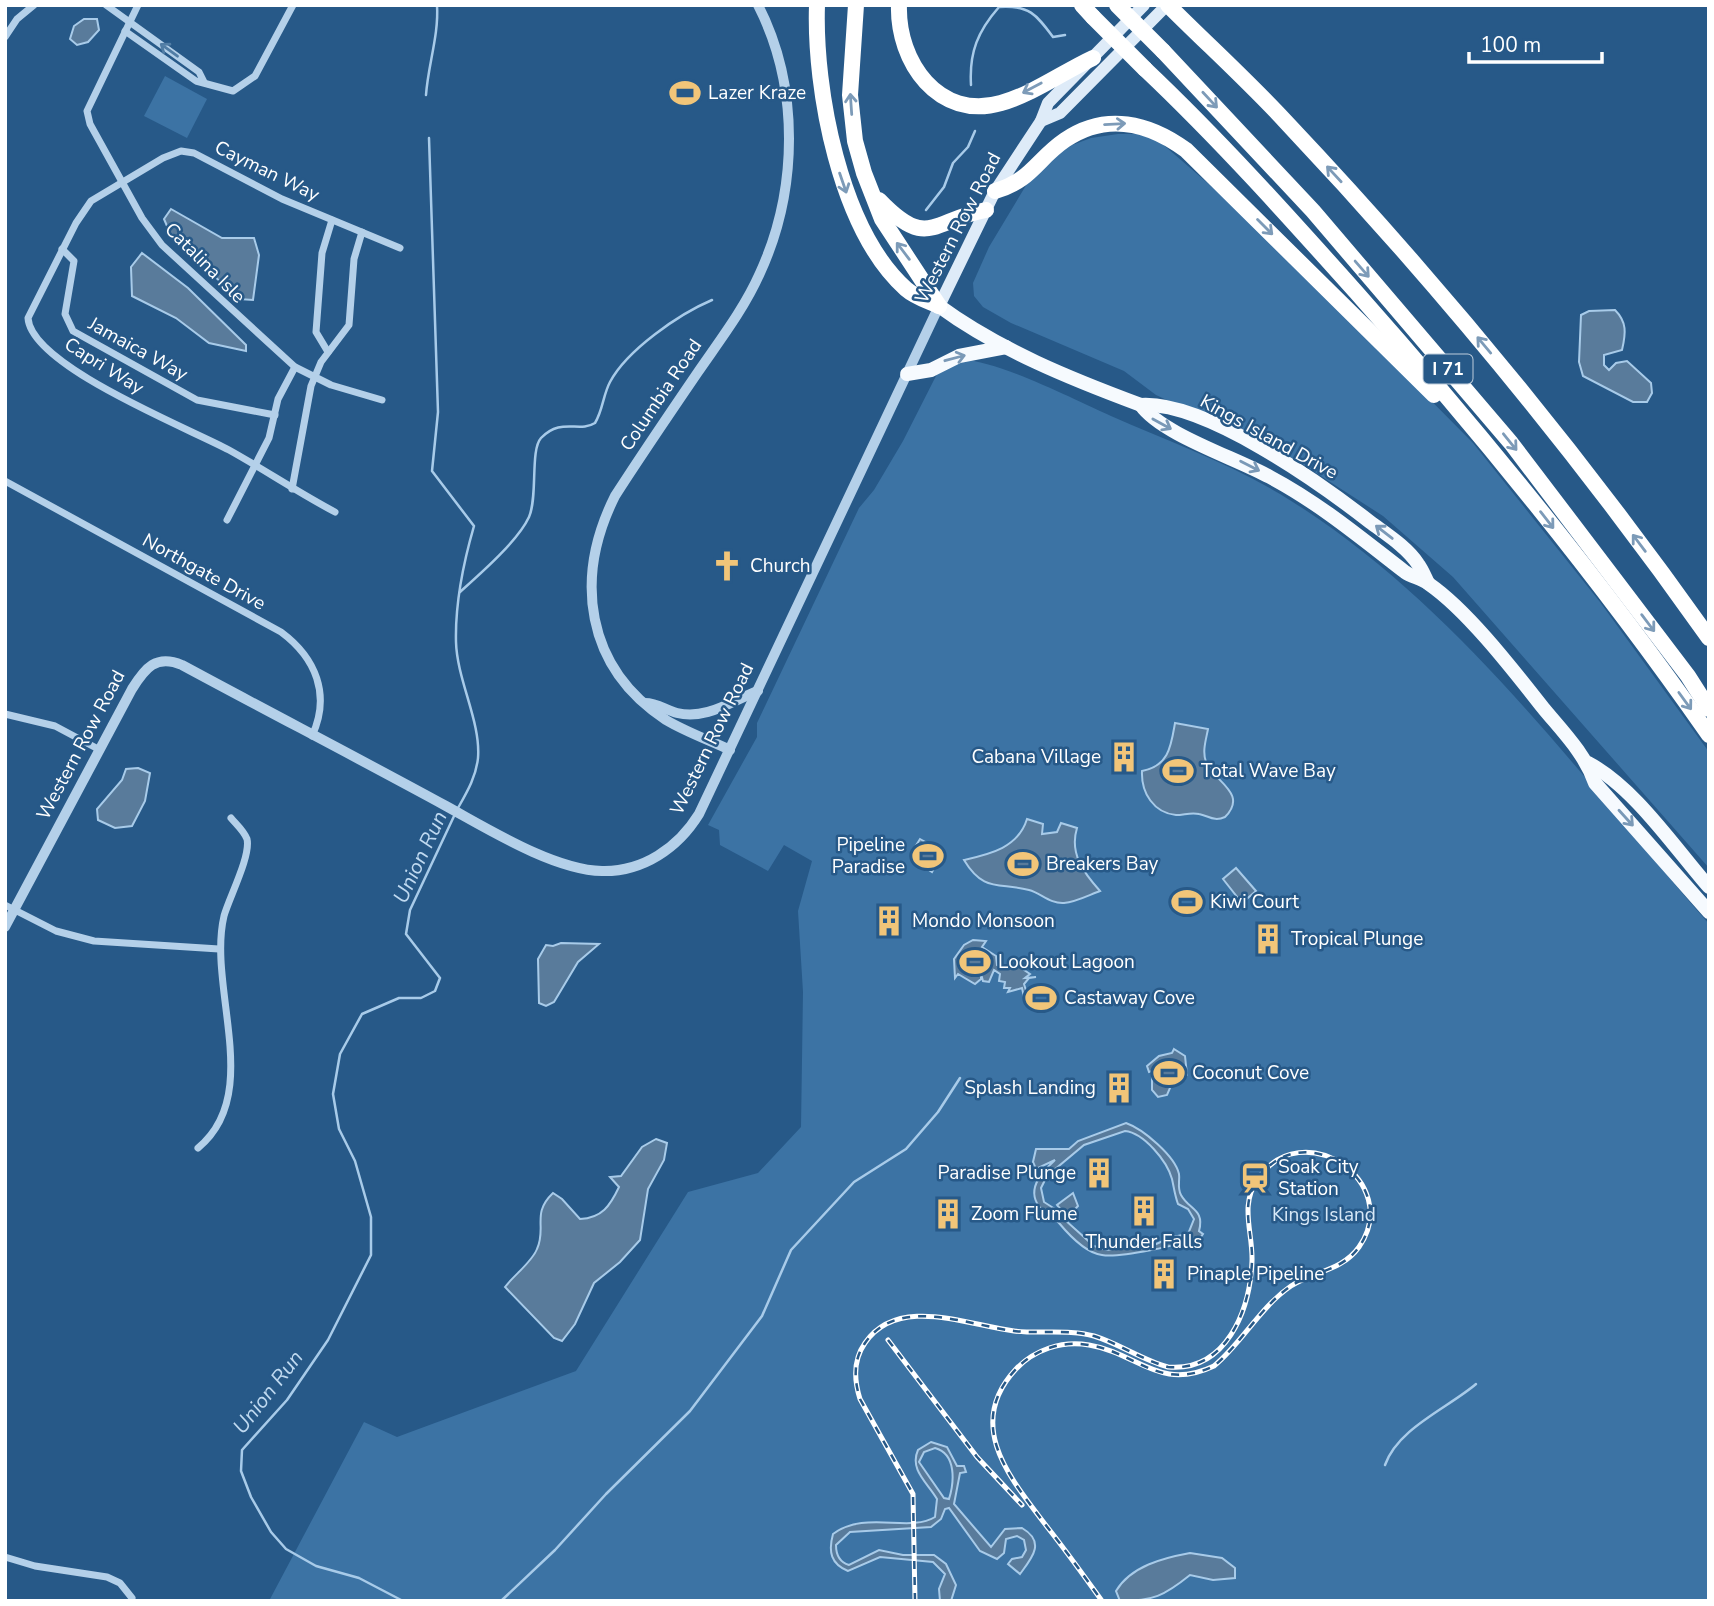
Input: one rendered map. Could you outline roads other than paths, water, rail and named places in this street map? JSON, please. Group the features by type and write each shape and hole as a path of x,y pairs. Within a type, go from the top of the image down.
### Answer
{"highway":[{"path":"817,5 824,102 835,157 848,197 871,244 892,273 906,289 939,306"},
{"path":"856,5 850,62 851,115 864,173 882,219 925,280 939,306"},
{"path":"899,5 904,41 916,73 938,94 964,104 984,106 1007,101 1093,58"},
{"name":"I 71","path":"1117,5 1313,211 1511,443 1688,676 1709,709"},
{"name":"I 71","path":"1168,5 1293,129 1490,354 1602,494 1709,638"},
{"path":"1088,11 1256,180 1483,437 1619,611 1709,735"},
{"path":"995,191 1016,186 1064,141 1096,126 1130,123 1166,135 1186,150 1458,419 1483,437"},
{"path":"873,193 893,215 914,228 927,230 938,229 963,214 986,210"}],"main road":[{"name":"Western Row Road","path":"939,306 995,191 1041,121 1048,103 1143,5"},
{"name":"Western Row Road","path":"1041,121 1060,113 1168,5"},
{"name":"Kings Island Drive","path":"939,306 1006,347 1141,405 1181,411 1291,466 1345,501 1418,562 1428,583 1485,641 1588,763 1595,783 1709,912"},
{"path":"907,374 931,370 959,356 1006,347"},
{"name":"Kings Island Drive","path":"1141,405 1149,417 1246,464 1298,493 1370,543 1408,574 1428,583"},
{"name":"Kings Island Drive","path":"1588,763 1607,773 1628,793 1709,887"}],"street":[{"path":"5,37 18,19 34,5"},
{"path":"106,5 199,72 204,82"},
{"path":"125,31 195,81 226,91 240,89 251,81 293,5"},
{"name":"Columbia Road","path":"730,750 668,721 645,703 613,665 600,636 590,598 591,568 602,522 615,496 738,314 759,275 777,231 789,159 788,102 774,44 758,5"},
{"name":"Catalina Isle","path":"134,7 88,111 90,124 121,181 162,245 270,347 314,377 344,390 382,400"},
{"name":"Cayman Way","path":"121,181 163,158 188,151 258,188 400,248"},
{"name":"Capri Way","path":"121,181 91,201 62,249 29,311 28,324 35,336 69,367 163,419 229,451 335,512"},
{"path":"328,352 316,332 322,253 332,220"},
{"path":"292,489 314,377 328,352 349,325 354,259 362,232"},
{"name":"Jamaica Way","path":"62,249 74,261 65,314 73,331 197,400 275,415"},
{"name":"Western Row Road","path":"5,927 10,908 142,672 160,660 182,665 446,806 575,867 606,871 638,866 653,860 690,829 730,750 939,306"},
{"path":"227,520 269,438 283,387 295,366"},
{"name":"Northgate Drive","path":"5,481 297,643 309,659 321,693 320,710 312,736"},
{"path":"645,703 656,703 676,713 715,712 758,691"},
{"path":"5,714 55,726 100,750"},
{"path":"198,1148 216,1129 231,1072 230,1039 220,980 219,949 225,914 247,845 244,833 231,818"},
{"path":"10,908 56,931 94,941 219,949"},
{"path":"5,1557 35,1566 107,1577 120,1583 132,1598"}],"waterway":[{"path":"426,95 437,5"},
{"name":"Union Run","path":"971,85 976,43 985,25 999,7 1025,10 1042,22 1053,37 1065,35"},
{"name":"Union Run","path":"926,210 944,187 953,163 968,147 975,131"},
{"path":"429,138 438,412 432,471 474,526 460,583 456,642 460,671 476,730 478,758 473,778 458,808"},
{"name":"Union Run","path":"460,592 508,547 529,517 536,453 541,438 556,428 583,427 595,423 610,382 628,358 655,334 712,300"},
{"name":"Union Run","path":"403,1601 359,1578 316,1566 286,1549 271,1532 251,1497 241,1471 242,1450 287,1400 328,1340 371,1255 371,1217 355,1161 339,1129 333,1094 340,1054 362,1014 399,998 421,998 435,991 440,978 406,934 410,910 455,814"},
{"name":"Union Run","path":"501,1601 555,1550 606,1494 690,1411 762,1316 791,1250 854,1182 906,1149 938,1112 960,1078"},
{"path":"1385,1465 1391,1452 1412,1429 1476,1384"}],"railway":[{"path":"915,1601 913,1494 860,1399 857,1385 858,1356 865,1343 879,1328 896,1320 934,1317 1014,1331 1094,1336 1168,1367 1188,1366 1205,1360 1220,1349 1231,1335 1246,1299 1252,1261 1248,1209 1252,1189 1258,1179 1277,1160 1299,1153 1321,1154 1342,1164 1358,1180 1368,1200 1369,1223 1359,1247 1344,1261 1300,1281 1280,1295 1214,1366 1195,1373 1163,1373 1106,1349 1079,1344 1059,1345 1023,1362 1001,1390 994,1411 993,1432 1008,1472 1102,1601"},
{"path":"888,1340 977,1457 1022,1505"}],"place":[{"name":"Lazer Kraze","path":"685,93"},
{"name":"Church","path":"727,566"},
{"name":"Cabana Village","path":"1124,757"},
{"name":"Total Wave Bay","path":"1178,771"},
{"name":"Pipeline Paradise","path":"928,856"},
{"name":"Breakers Bay","path":"1023,864"},
{"name":"Kiwi Court","path":"1187,902"},
{"name":"Mondo Monsoon","path":"889,921"},
{"name":"Tropical Plunge","path":"1268,939"},
{"name":"Lookout Lagoon","path":"975,962"},
{"name":"Castaway Cove","path":"1041,998"},
{"name":"Coconut Cove","path":"1169,1073"},
{"name":"Splash Landing","path":"1119,1088"},
{"name":"Paradise Plunge","path":"1099,1173"},
{"name":"Soak City Station","path":"1255,1178"},
{"name":"Thunder Falls","path":"1144,1211"},
{"name":"Zoom Flume","path":"948,1214"},
{"name":"Pinaple Pipeline","path":"1164,1274"}],"park label":[{"name":"Kings Island","path":"1324,1215"}]}
